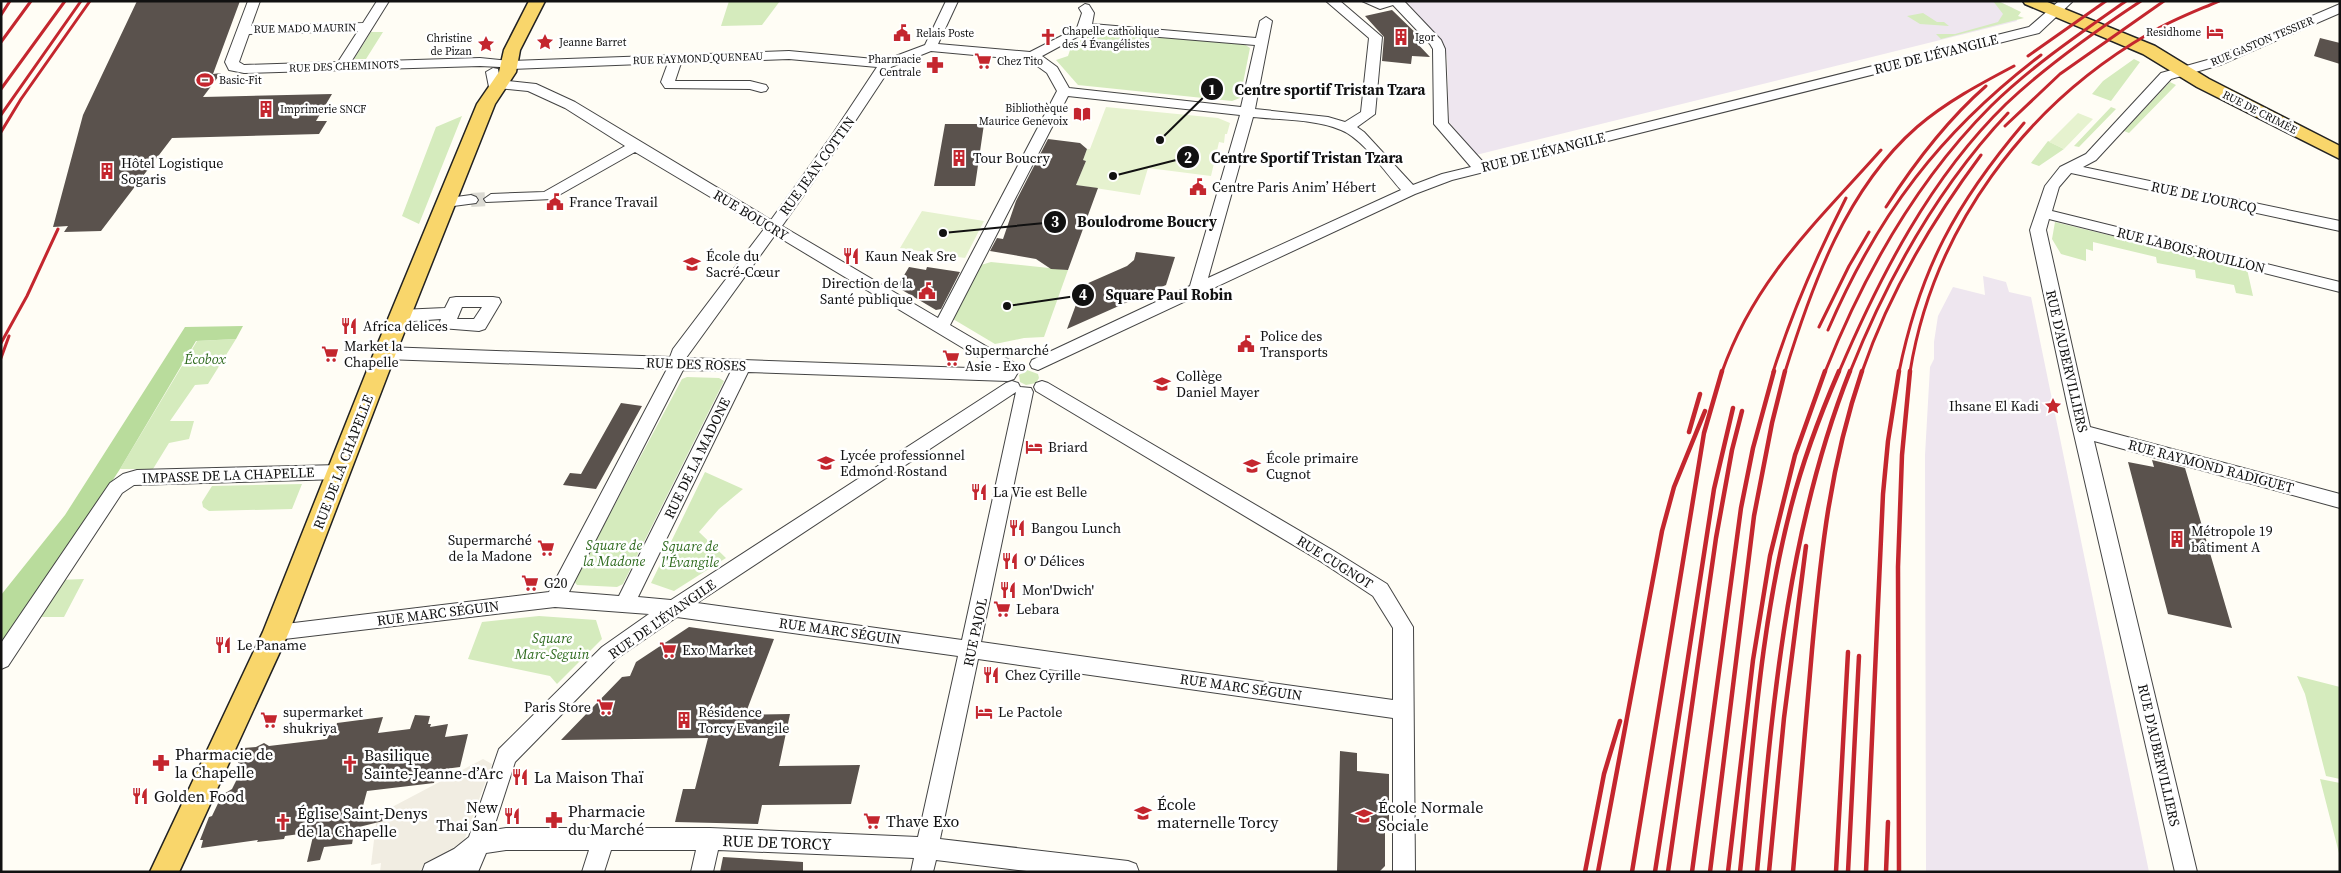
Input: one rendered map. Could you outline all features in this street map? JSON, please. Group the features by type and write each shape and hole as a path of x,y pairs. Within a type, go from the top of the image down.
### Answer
{"main road":[{"name":"RUE DE LA CHAPELLE","path":"164,872 276,632 340,472 384,353 487,102 537,1"},
{"path":"2031,1 2062,5 2181,53 2200,65"},
{"path":"2062,5 2149,50 2182,70"},
{"name":"RUE DE CRIMÉE","path":"2200,65 2228,84 2340,141"},
{"name":"RUE DE CRIMÉE","path":"2182,70 2340,153"}],"street":[{"name":"RUE DES CHEMINOTS","path":"254,1 232,62 234,67 244,69 480,62 501,71"},
{"path":"342,66 382,1"},
{"path":"930,47 952,1"},
{"path":"1332,1 1376,37 1368,114 1347,127"},
{"path":"1368,1 1380,5 1392,1"},
{"path":"1397,1 1436,43 1439,49 1441,124 1480,168"},
{"name":"RUE DE L'ÉVANGILE","path":"466,872 479,843 483,824 506,756 609,654 674,608 1020,382 1024,363 1038,364 1197,289 1447,177 2034,30 2062,5"},
{"path":"1032,56 1082,31 1088,13 1085,8"},
{"name":"RUE GASTON TESSIER","path":"2182,70 2216,62 2340,8"},
{"path":"1197,289 1247,113 1266,22"},
{"name":"RUE MADO MAURIN","path":"244,30 366,27"},
{"path":"1084,27 1262,42"},
{"path":"886,64 930,47 1032,56 1045,61 1061,82 1064,91 941,327"},
{"name":"RUE RAYMOND QUENEAU","path":"501,71 676,59 789,56 886,64"},
{"path":"676,59 668,82 670,85 750,85 761,88"},
{"name":"RUE JEAN COTTIN","path":"677,364 679,352 773,228 854,115 886,64"},
{"name":"RUE D'AUBERVILLIERS","path":"2182,70 2166,76 2091,157 2065,170 2052,186 2038,230 2083,432 2186,872"},
{"name":"RUE BOUCRY","path":"501,71 570,105 635,146 941,327 1020,382"},
{"path":"1064,91 1328,121 1347,127 1359,135 1410,192"},
{"path":"491,199 547,196 635,146"},
{"name":"RUE DE L'OURCQ","path":"2069,168 2340,226"},
{"path":"446,202 471,200"},
{"name":"RUE LABOIS-ROUILLON","path":"2042,213 2340,287"},
{"path":"400,316 451,313"},
{"name":"RUE DES ROSES","path":"384,353 742,366 1020,382"},
{"path":"555,599 677,364"},
{"name":"RUE PAJOL","path":"922,872 971,650 1020,382 1048,377 1044,367 1038,364"},
{"name":"RUE DE LA MADONE","path":"625,604 742,366"},
{"name":"RUE CUGNOT","path":"1020,382 1375,586 1403,628 1404,872"},
{"name":"RUE RAYMOND RADIGUET","path":"2083,432 2340,501"},
{"name":"IMPASSE DE LA CHAPELLE","path":"1,660 116,488 129,479 137,477 340,472"},
{"name":"RUE MARC SÉGUIN","path":"276,632 555,599 674,608 1402,710"},
{"name":"RUE DE TORCY","path":"433,872 462,857 479,843 506,839 710,839 928,848 1090,870 1128,872"},
{"path":"702,872 710,839"},
{"path":"593,872 603,840"}],"shaded area":[{"path":"1406,1 1998,1 2013,8 2017,21 1476,155 1449,122 1447,58 1444,44"},
{"path":"1983,276 2006,282 2009,292 2031,297 2149,872 1926,872 1925,455 1930,367 1934,359 1934,342 1938,316 1953,287 1985,295"},
{"path":"483,759 492,764 465,838 460,845 432,864 416,872 380,872 381,863 371,865 377,815"}],"green space":[{"path":"729,1 780,1 762,25 721,26"},
{"path":"1993,1 1998,1 2021,12 2018,16 2024,18 1941,39 1936,34 1955,34 1998,22 2003,14"},
{"path":"1923,13 1937,22 1944,22 1949,26 1920,24 1907,16"},
{"path":"1099,31 1244,44 1250,48 1240,98 1232,101 1078,85 1056,60 1068,56 1072,44"},
{"path":"371,32 383,32 366,59 354,59"},
{"path":"2134,59 2140,62 2111,101 2092,94 2103,81"},
{"path":"2170,82 2176,85 2129,133 2124,131"},
{"path":"1106,107 1218,118 1230,123 1227,134 1225,134 1224,143 1219,142 1211,176 1148,168 1140,195 1076,185 1086,161 1083,160 1087,149 1090,149"},
{"path":"2111,107 2116,109 2079,147 2074,146"},
{"path":"2078,113 2093,119 2064,149 2049,142"},
{"path":"462,116 419,224 402,216 436,127"},
{"path":"2048,141 2064,149 2039,166 2031,163"},
{"path":"922,211 984,221 965,258 900,248"},
{"path":"2055,222 2247,269 2253,296 2236,293 2234,285 2196,278 2195,270 2157,263 2156,257 2093,242 2093,251 2086,249 2086,261 2061,254 2052,239"},
{"path":"991,262 1068,270 1044,337 1024,338 995,344 953,319 981,265"},
{"path":"243,326 236,339 196,341 120,469 1,651 1,595 65,515 185,327"},
{"name":"Écobox","path":"236,339 208,384 195,385 170,421 194,421 189,439 169,443 153,469 120,469 197,341"},
{"path":"1027,370 1038,374 1039,378 1036,383 1026,385 1020,382 1019,375"},
{"name":"Square de la Madone","path":"687,377 719,378 724,381 623,584 617,587 577,585 574,581 682,379"},
{"name":"Square de l'Évangile","path":"705,472 743,489 719,509 699,532 726,558 674,591 651,583"},
{"path":"302,484 292,509 209,511 203,507 202,502 212,486"},
{"path":"84,579 64,617 34,617 58,580"},
{"name":"Square Marc-Seguin","path":"539,616 596,620 602,639 557,684 550,676 468,659 482,622"},
{"path":"2297,676 2340,687 2340,779 2326,776 2305,694"},
{"path":"2320,779 2340,783 2340,857"}],"building":[{"name":"Hôtel Logistique Sogaris","path":"137,1 240,1 213,74 221,73 203,97 332,94 316,121 327,121 319,134 172,138 101,231 64,232 68,226 53,227 83,115"},
{"name":"Igor","path":"1392,10 1423,40 1414,40 1430,57 1412,56 1411,64 1382,61 1384,37 1365,16"},
{"path":"2320,38 2340,43 2340,64 2314,56"},
{"name":"Tour Boucry","path":"945,124 984,124 975,186 934,186"},
{"path":"1048,139 1080,143 1087,149 1083,160 1086,161 1076,185 1098,188 1068,270 1051,269 1036,259 990,251 997,238 1003,239 1016,201"},
{"path":"1136,252 1175,257 1166,285 1067,329 1081,291 1086,284 1127,266 1134,260"},
{"name":"Direction de la Santé publique","path":"909,267 926,270 927,267 960,272 941,309 936,310 897,287"},
{"path":"621,403 642,406 596,489 563,485 570,473 581,474"},
{"name":"Métropole 19 bâtiment A","path":"2152,460 2185,468 2232,628 2168,614 2128,462 2154,467"},
{"name":"Résidence Torcy Evangile","path":"689,627 774,639 745,715 790,714 779,766 860,765 851,804 762,805 758,824 675,822 683,789 695,789 708,738 561,740 622,677 630,676 636,662"},
{"name":"Basilique Sainte-Jeanne-d’Arc","path":"415,715 430,716 428,724 431,724 430,727 448,724 445,737 468,734 460,767 437,770 434,783 367,791 360,817 382,817 383,821 355,828 352,844 324,847 320,860 307,862 314,832 285,836 284,839 257,842 258,840 201,848 203,840 200,840 209,817 212,816 222,795 232,789 242,769 238,762 244,748 256,747 264,743 269,746 327,739 329,735 334,734 337,723 383,717 378,733 410,729"},
{"name":"École Normale Sociale","path":"1340,751 1357,753 1357,771 1389,774 1389,826 1385,826 1385,866 1379,872 1337,872"},
{"path":"723,857 803,862 803,872 720,872"}],"tunnel":[{"path":"471,200 491,199"}],"railway":[{"path":"1,15 10,1"},
{"path":"1,42 31,1"},
{"path":"1,89 65,1"},
{"path":"1,115 81,1"},
{"path":"1,132 21,99 90,1"},
{"path":"2028,56 2106,1"},
{"path":"1825,372 1840,336 1875,265 1894,231 1939,165 1964,135 2007,91 2056,51 2126,1"},
{"path":"1839,372 1872,300 1909,230 1954,164 1979,133 2006,104 2038,76 2071,50 2141,1"},
{"path":"2005,126 2060,74 2164,1"},
{"path":"1910,372 1922,319 1940,269 1963,221 1992,176 2025,134 2063,96 2105,62 2158,28 2219,1"},
{"path":"1828,330 1847,288 1868,249 1915,178 1942,145 1972,114 2041,55"},
{"path":"1785,372 1807,306 1834,240 1870,179 1892,152 1928,118 1964,94 2014,66"},
{"path":"1886,207 1908,174 1944,128 1986,86"},
{"path":"1850,372 1898,268 1917,235 1959,171 2008,113"},
{"path":"1899,372 1918,301 1944,239 1979,181 2024,123"},
{"path":"1722,372 1736,338 1770,279 1811,227 1881,150"},
{"path":"1862,372 1898,286 1928,232 1981,155"},
{"path":"1773,372 1806,284 1846,198"},
{"path":"1,343 27,296 58,229"},
{"path":"1819,327 1849,266 1869,232"},
{"path":"1,358 9,336"},
{"path":"1632,872 1704,433 1722,371"},
{"path":"1692,872 1741,508 1753,448 1774,371"},
{"path":"1710,872 1754,516 1772,423 1785,371"},
{"path":"1728,872 1753,660 1770,556 1795,455 1825,371"},
{"path":"1740,872 1759,689 1780,552 1806,455 1839,371"},
{"path":"1757,872 1777,681 1797,555 1811,493 1829,431 1850,371"},
{"path":"1793,872 1809,678 1823,543 1834,474 1862,371"},
{"path":"1866,872 1883,494 1888,441 1899,371"},
{"path":"1899,872 1898,567 1902,455 1910,371"},
{"path":"1689,432 1700,394"},
{"path":"1655,872 1714,489 1733,408"},
{"path":"1598,872 1662,531 1674,487 1705,411"},
{"path":"1668,872 1716,538 1732,450 1742,411"},
{"path":"1769,872 1784,718 1806,546"},
{"path":"1836,872 1848,652"},
{"path":"1848,872 1859,656"},
{"path":"1585,872 1604,774 1620,721"},
{"path":"1886,872 1888,822"}],"place":[{"name":"Residhome","path":"2215,32"},
{"name":"Relais Poste","path":"902,33"},
{"name":"Chapelle catholique des 4 Évangélistes","path":"1048,37"},
{"name":"Igor","path":"1401,37"},
{"name":"Jeanne Barret","path":"545,42"},
{"name":"Christine de Pizan","path":"486,44"},
{"name":"Chez Tito","path":"983,61"},
{"name":"Pharmacie Centrale","path":"935,65"},
{"name":"Basic-Fit","path":"205,80"},
{"name":"Imprimerie SNCF","path":"266,109"},
{"name":"Bibliothèque Maurice Genevoix","path":"1082,114"},
{"name":"Centre sportif Tristan Tzara","path":"1160,140"},
{"name":"Tour Boucry","path":"959,158"},
{"name":"Hôtel Logistique Sogaris","path":"107,171"},
{"name":"Centre Sportif Tristan Tzara","path":"1113,176"},
{"name":"Centre Paris Anim’ Hébert","path":"1198,187"},
{"name":"France Travail","path":"555,202"},
{"name":"Boulodrome Boucry","path":"943,233"},
{"name":"Kaun Neak Sre","path":"851,256"},
{"name":"École du Sacré-Cœur","path":"692,264"},
{"name":"Direction de la Santé publique","path":"927,291"},
{"name":"Square Paul Robin","path":"1007,306"},
{"name":"Africa delices","path":"349,326"},
{"name":"Police des Transports","path":"1246,344"},
{"name":"Market la Chapelle","path":"330,354"},
{"name":"Supermarché Asie - Exo","path":"951,358"},
{"name":"Collège Daniel Mayer","path":"1162,384"},
{"name":"Ihsane El Kadi","path":"2053,406"},
{"name":"Briard","path":"1034,447"},
{"name":"Lycée professionnel Edmond Rostand","path":"826,463"},
{"name":"École primaire Cugnot","path":"1252,466"},
{"name":"La Vie est Belle","path":"979,492"},
{"name":"Bangou Lunch","path":"1017,528"},
{"name":"Métropole 19 bâtiment A","path":"2177,539"},
{"name":"Supermarché de la Madone","path":"546,548"},
{"name":"O' Délices","path":"1010,561"},
{"name":"G20","path":"530,583"},
{"name":"Mon'Dwich'","path":"1008,590"},
{"name":"Lebara","path":"1002,609"},
{"name":"Le Paname","path":"223,645"},
{"name":"Exo Market","path":"668,650"},
{"name":"Chez Cyrille","path":"991,675"},
{"name":"Paris Store","path":"605,707"},
{"name":"Le Pactole","path":"984,712"},
{"name":"supermarket shukriya","path":"269,720"},
{"name":"Résidence Torcy Evangile","path":"684,720"},
{"name":"Pharmacie de la Chapelle","path":"161,763"},
{"name":"Basilique Sainte-Jeanne-d’Arc","path":"350,764"},
{"name":"La Maison Thaï","path":"520,777"},
{"name":"Golden Food","path":"140,796"},
{"name":"École maternelle Torcy","path":"1143,813"},
{"name":"New Thai San","path":"512,816"},
{"name":"École Normale Sociale","path":"1364,816"},
{"name":"Pharmacie du Marché","path":"554,820"},
{"name":"Thave Exo","path":"872,821"},
{"name":"Église Saint-Denys de la Chapelle","path":"283,822"}]}
